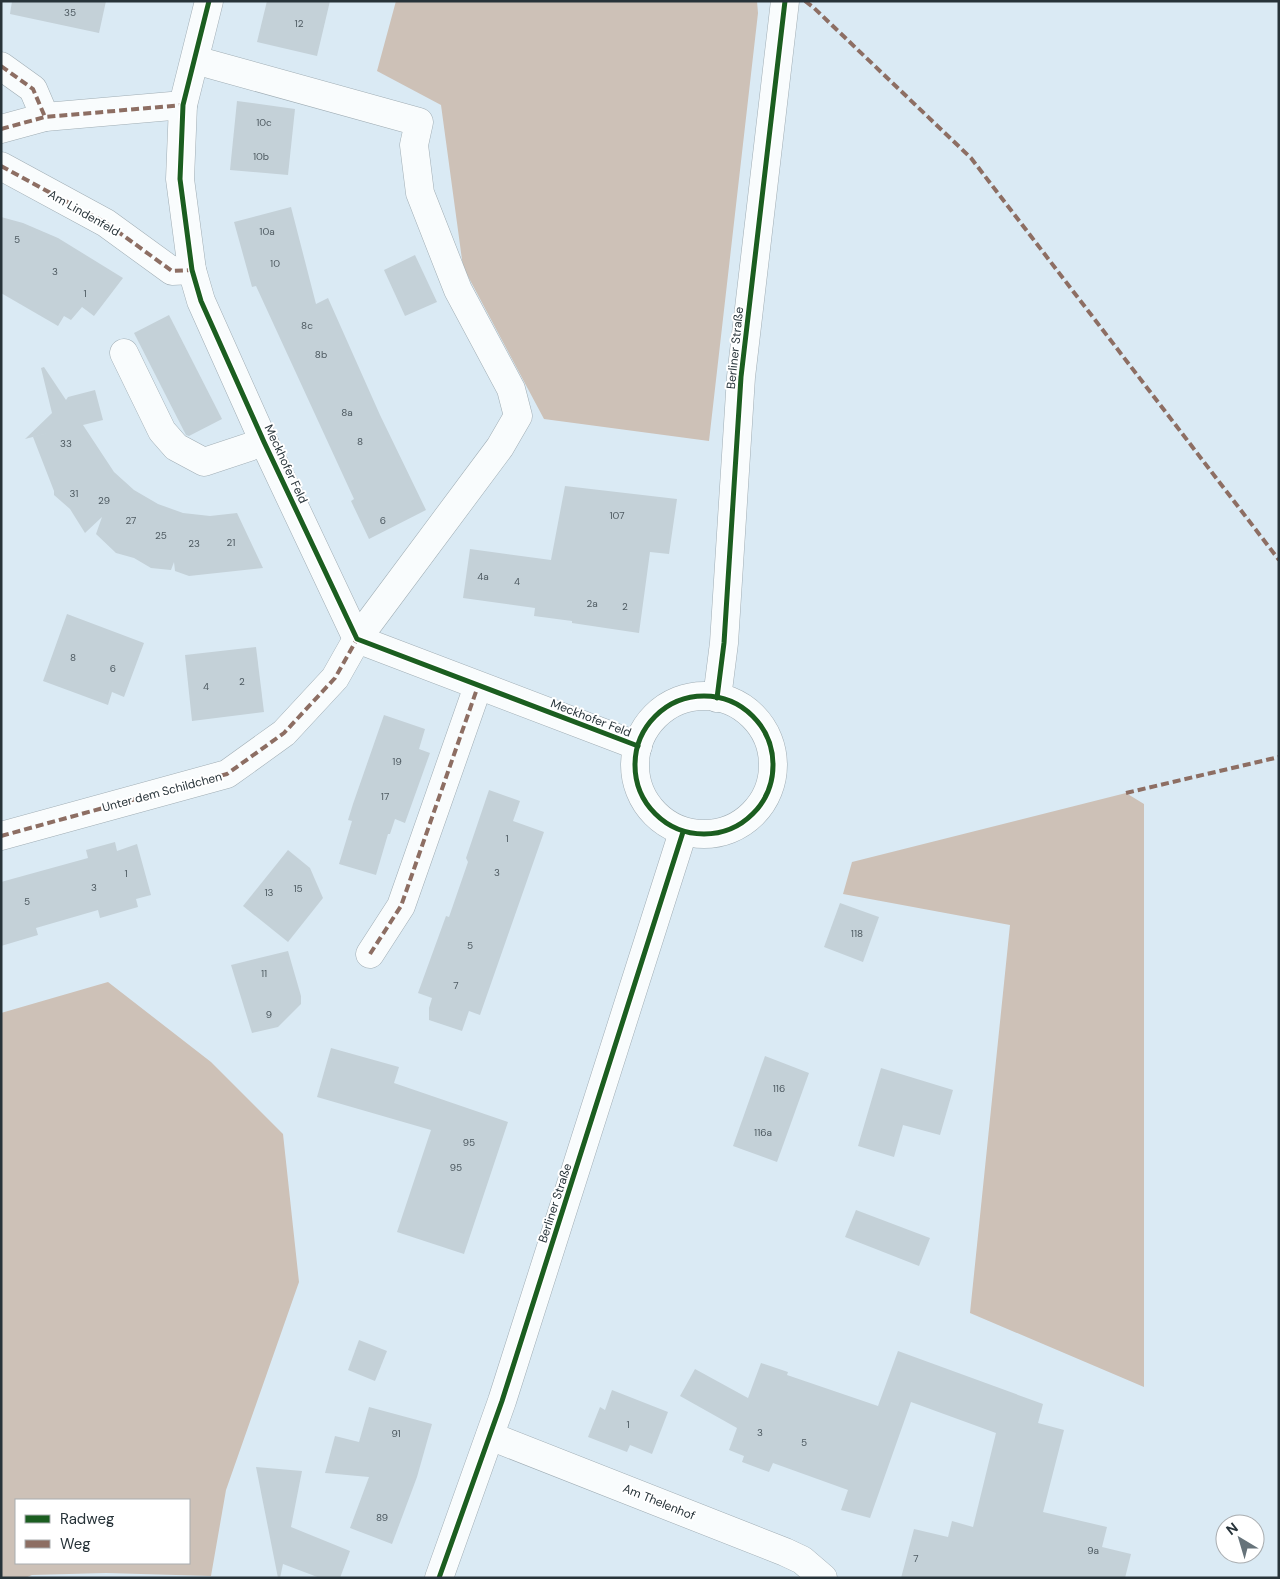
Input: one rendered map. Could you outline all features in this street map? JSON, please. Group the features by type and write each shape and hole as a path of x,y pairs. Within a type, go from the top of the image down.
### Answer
{"street":[{"name":"Meckhofer Feld","path":"209,1 183,105 180,179 192,270 201,301 264,442 357,639 638,746"},
{"name":"Berliner Straße","path":"718,698 724,643 741,378 786,1"},
{"name":"Unter dem Schildchen","path":"1,836 227,774 284,733 335,678 357,639 500,447 518,416 511,389 458,290 420,193 414,145 420,122 195,60"},
{"path":"1,66 33,89 45,117"},
{"path":"1,129 45,117 183,105"},
{"name":"Am Lindenfeld","path":"1,166 106,223 172,271 192,270"},
{"path":"124,353 162,431 176,447 204,462 264,442"},
{"path":"370,954 401,906 478,686"},
{"path":"697,697 718,698 740,706 758,722 770,742 774,766 769,789 757,810 738,825 716,833 699,835 684,832 670,826 653,811 640,791 635,769 638,746 646,728 660,713 678,702 697,697"},
{"name":"Berliner Straße","path":"439,1578 502,1401 684,832"},
{"name":"Am Thelenhof","path":"490,1436 785,1552 802,1560 822,1578"}],"shaded area":[{"path":"396,1 757,1 758,13 709,441 544,419 463,267 441,105 377,71"},
{"path":"1126,793 1144,804 1144,1387 970,1313 1010,925 843,894 852,862"},
{"path":"108,982 211,1062 283,1134 299,1282 226,1490 211,1576 106,1573 32,1575 25,1578 1,1578 1,1013"}],"building":[{"path":"12,1 106,1 99,33 10,14"},
{"path":"267,1 330,1 317,56 257,42"},
{"path":"237,101 295,109 288,175 230,170"},
{"path":"291,207 316,304 328,298 380,415 426,510 369,539 351,501 354,499 256,286 252,287 234,222"},
{"path":"1,217 23,223 58,238 123,278 94,316 82,307 71,320 64,316 58,326 1,293"},
{"path":"415,255 437,302 405,316 384,270"},
{"path":"169,315 222,419 189,436 186,435 134,333"},
{"path":"44,367 66,400 68,397 95,390 103,420 83,425 114,472 134,490 158,504 183,513 210,516 237,513 263,568 189,576 175,571 174,562 171,570 151,568 134,558 116,553 96,534 102,517 85,533 70,509 54,495 33,437 56,431 25,439 52,413 41,368"},
{"path":"565,486 677,499 669,554 650,552 639,633 534,616 535,608 463,598 470,549 551,560"},
{"path":"67,614 144,643 124,697 112,692 108,705 43,681"},
{"path":"256,647 264,712 192,721 185,655"},
{"path":"384,715 425,729 419,749 430,753 405,823 395,819 390,834 388,834 376,875 339,864 352,821 348,820"},
{"path":"489,790 520,801 513,821 544,832 480,1015 469,1011 462,1031 429,1020 429,1008 432,998 418,993 446,916 449,917 468,862 466,858"},
{"path":"115,842 117,851 137,844 151,895 136,899 138,907 100,918 98,910 36,928 38,935 1,946 1,882 88,858 86,850"},
{"path":"288,850 310,868 323,898 288,942 243,906"},
{"path":"840,903 879,917 863,962 824,947"},
{"path":"288,951 301,996 301,1004 278,1027 252,1033 231,965"},
{"path":"331,1048 399,1067 394,1083 508,1122 464,1254 397,1232 431,1130 317,1097"},
{"path":"765,1056 809,1073 777,1162 733,1146"},
{"path":"881,1068 953,1090 940,1135 903,1125 894,1157 858,1146"},
{"path":"856,1210 930,1238 919,1266 845,1237"},
{"path":"359,1340 387,1351 375,1381 348,1370"},
{"path":"898,1351 1043,1404 1038,1423 1064,1430 1043,1512 1107,1527 1102,1547 1131,1554 1125,1578 901,1578 914,1529 948,1537 952,1521 973,1527 996,1433 911,1402 870,1518 841,1510 848,1490 773,1463 769,1472 742,1462 744,1456 729,1450 737,1428 680,1396 695,1369 748,1398 761,1363 788,1372 787,1375 878,1406"},
{"path":"612,1390 668,1412 652,1454 630,1445 627,1452 588,1437 600,1407 605,1410"},
{"path":"369,1407 432,1424 417,1477 392,1544 350,1528 369,1477 325,1473 335,1436 359,1442"},
{"path":"256,1467 302,1471 291,1527 350,1551 340,1578 320,1578 283,1564 280,1578 278,1578"}],"marked path":[{"path":"805,1 971,158 1279,560"},
{"path":"1,66 33,89 45,117"},
{"path":"1,129 45,117 183,105"},
{"path":"1,166 106,223 172,271 192,270"},
{"path":"1,836 227,774 284,733 335,678 357,639"},
{"path":"370,954 401,906 478,686"},
{"path":"1126,793 1279,757"}],"cycle path":[{"path":"209,1 183,105 180,179 192,270 201,301 264,442 357,639 638,746"},
{"path":"717,698 724,643 741,377 785,1"},
{"path":"704,696 730,702 742,708 752,717 761,727 767,739 773,765 767,791 761,803 752,813 742,822 730,828 704,834 678,828 666,822 656,813 647,803 641,791 635,765 641,739 647,727 656,717 666,708 678,702 704,696"},
{"path":"439,1578 502,1401 683,832"}]}
